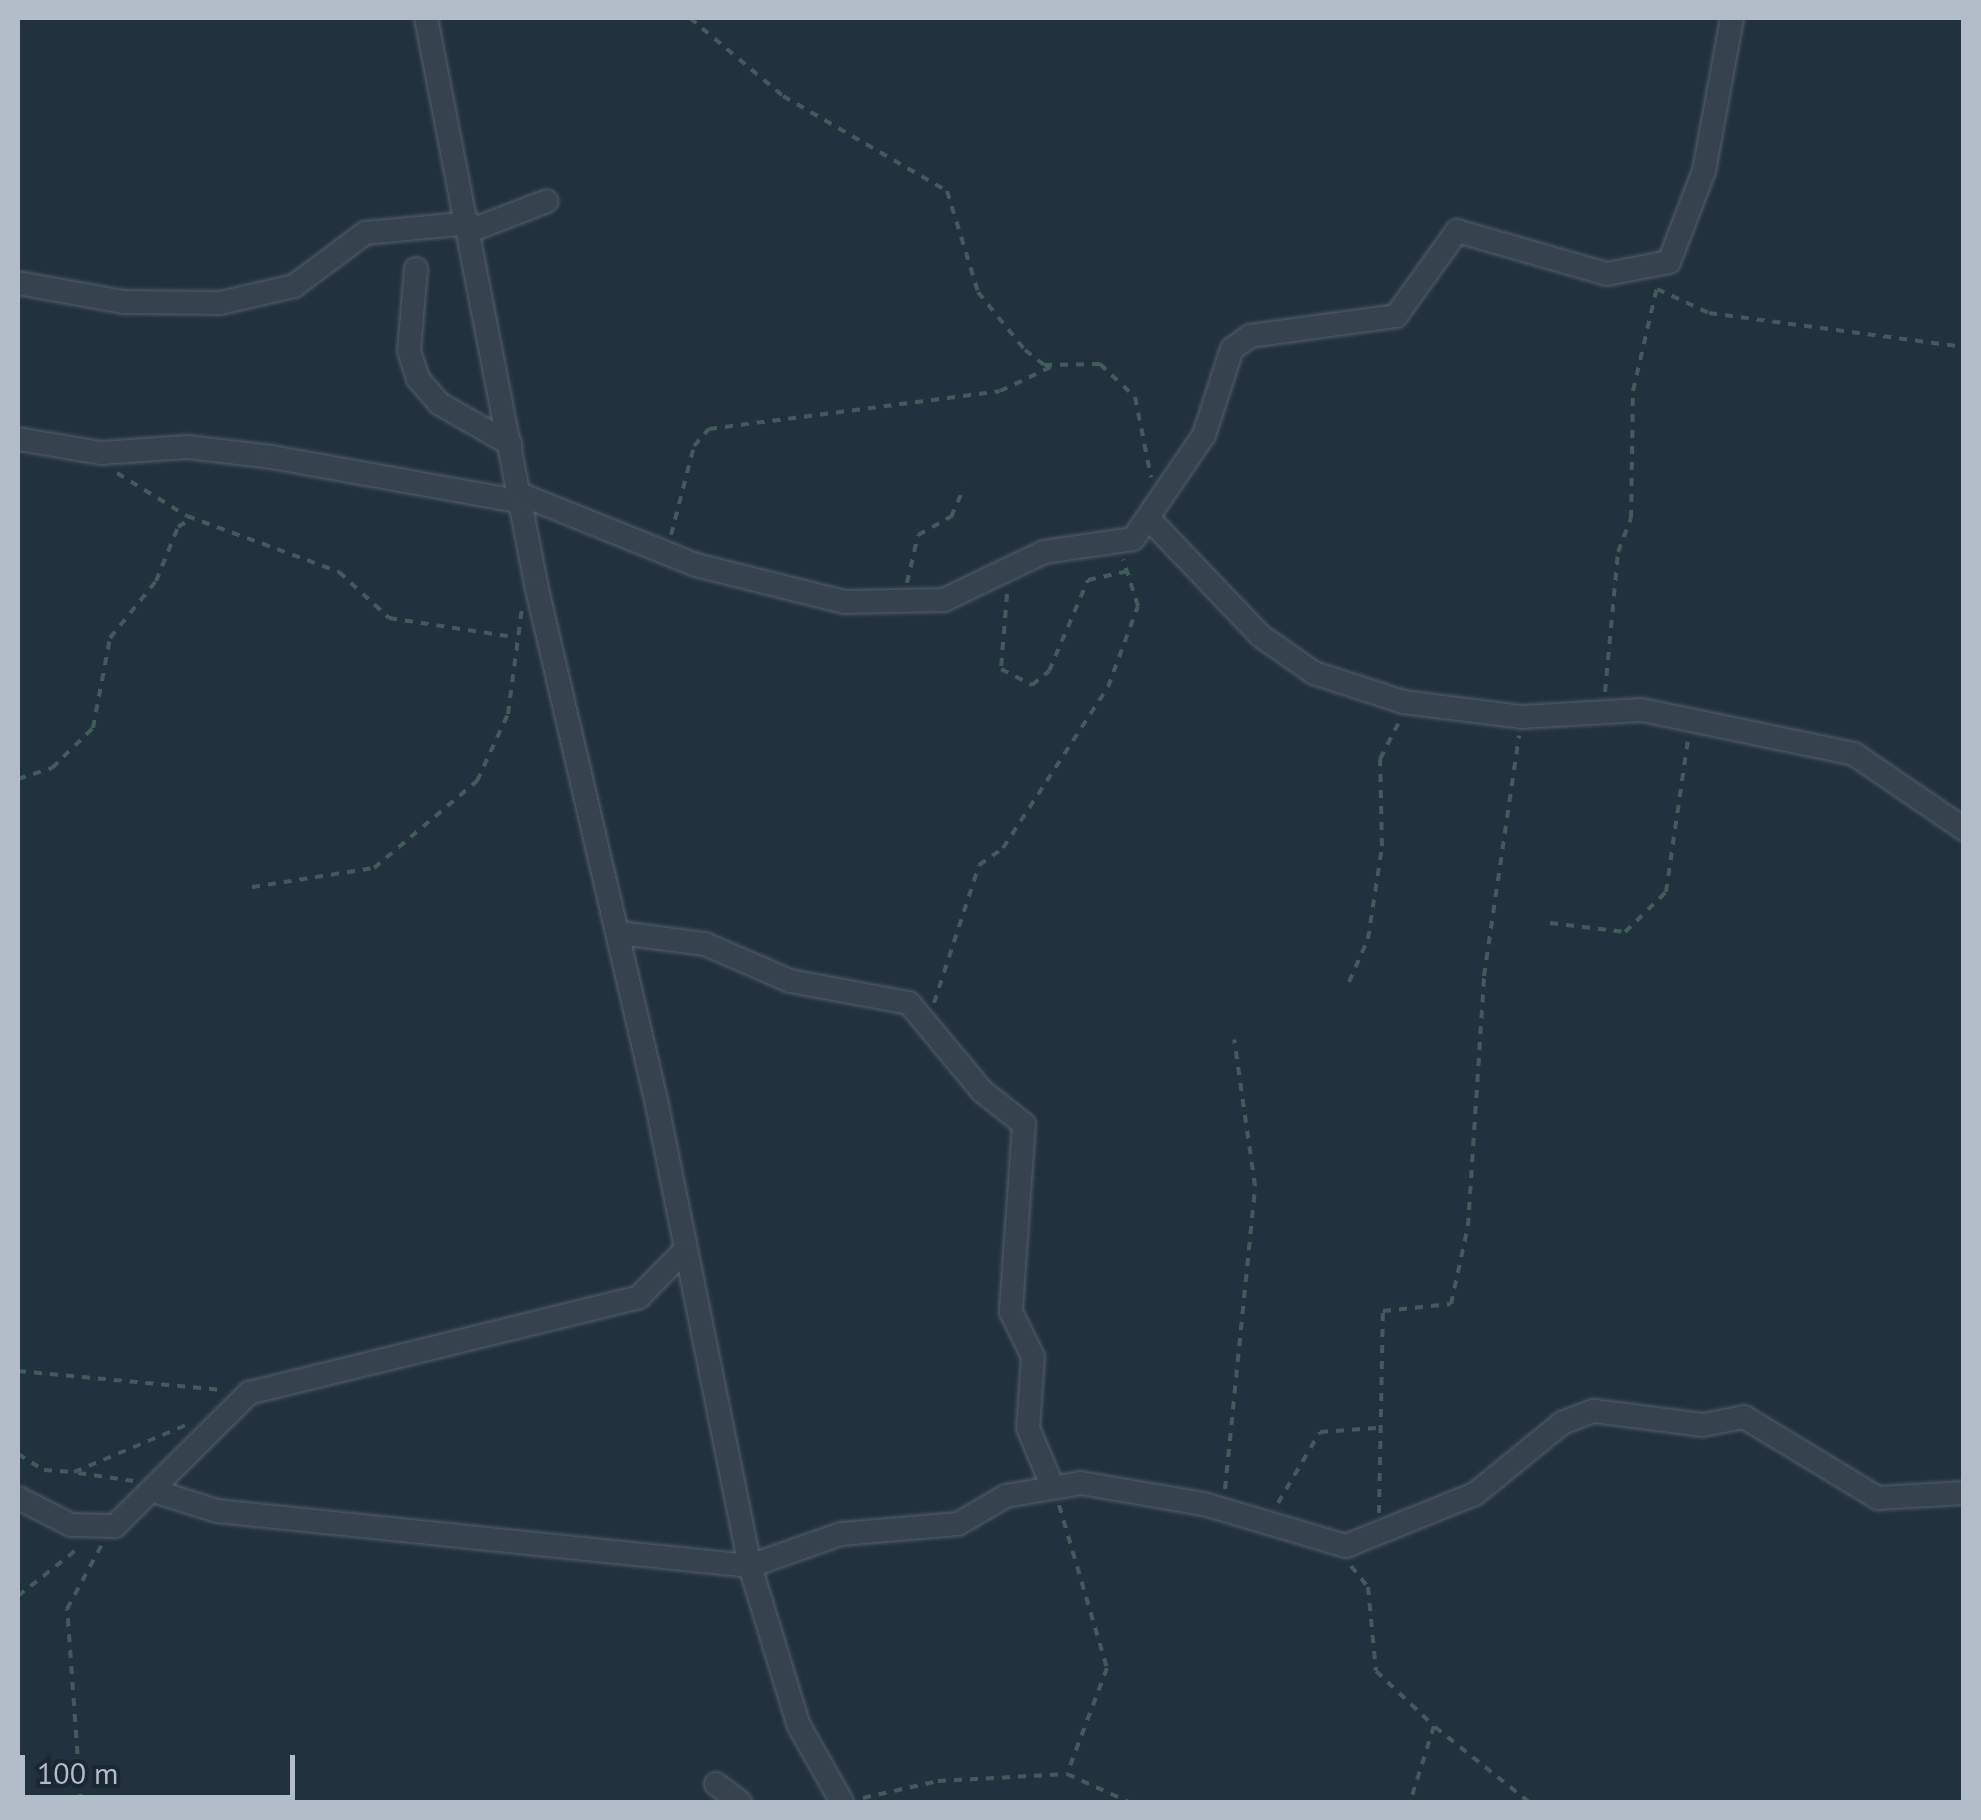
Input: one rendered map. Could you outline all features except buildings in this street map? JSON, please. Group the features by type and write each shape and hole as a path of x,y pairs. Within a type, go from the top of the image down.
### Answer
{"street":[{"path":"426,18 471,226 537,589 620,933 750,1566 799,1726 842,1802"},
{"path":"18,439 84,450 244,453 521,498 667,555 803,597 895,604 969,592 1044,552 1118,545 1152,522 1214,416 1240,341 1396,316 1457,232 1607,274 1659,279 1678,250 1704,171 1732,18"},
{"path":"18,283 124,302 220,303 294,286 365,233 471,226 548,202"},
{"path":"416,269 409,351 418,379 440,404 510,444"},
{"path":"1152,522 1286,659 1402,702 1521,717 1604,709 1677,718 1854,754 1964,829"},
{"path":"620,933 704,944 790,982 898,999 1028,1129 1012,1312 1031,1346 1028,1428 1052,1485"},
{"path":"18,1498 107,1527 159,1489 222,1414 248,1393 640,1298 685,1250"},
{"path":"159,1489 217,1511 750,1566 841,1534 958,1524 1006,1496 1052,1485 1119,1486 1221,1508 1330,1546 1382,1538 1475,1494 1562,1423 1594,1411 1703,1426 1744,1417 1878,1498 1964,1493"},
{"path":"716,1784 740,1802"}],"path":[{"path":"690,18 783,96 946,191 978,292 1034,360 1053,366 1100,364 1125,384 1164,498"},
{"path":"1604,709 1618,552 1631,518 1634,391 1659,279 1709,313 1964,347"},
{"path":"667,555 694,446 709,430 1000,391 1053,366"},
{"path":"84,450 192,518 338,572 390,618 513,637"},
{"path":"895,604 918,535 951,517 964,488"},
{"path":"18,778 52,768 93,728 110,638 156,581 178,527 192,518"},
{"path":"926,1023 978,865 1003,848 1108,687 1138,606 1118,545"},
{"path":"1007,569 1001,669 1032,685 1049,670 1088,580 1128,571"},
{"path":"252,887 374,868 468,790 503,732 513,637 537,589"},
{"path":"1349,982 1368,939 1382,846 1380,759 1402,702"},
{"path":"1382,1538 1376,1428 1383,1311 1392,1303 1451,1304 1468,1226 1484,976 1521,717"},
{"path":"1550,923 1625,932 1672,882 1688,744 1677,718"},
{"path":"1221,1508 1255,1186 1234,1039"},
{"path":"18,1371 248,1393"},
{"path":"74,1472 222,1414"},
{"path":"1266,1524 1320,1432 1376,1428"},
{"path":"18,1454 44,1470 159,1489"},
{"path":"1052,1485 1077,1543 1107,1668 1067,1774"},
{"path":"18,1596 107,1527"},
{"path":"81,1802 67,1609 107,1527"},
{"path":"1330,1546 1366,1579 1376,1671 1434,1726 1528,1802"},
{"path":"1410,1802 1434,1726"},
{"path":"854,1802 938,1781 1067,1774 1129,1802"}]}
